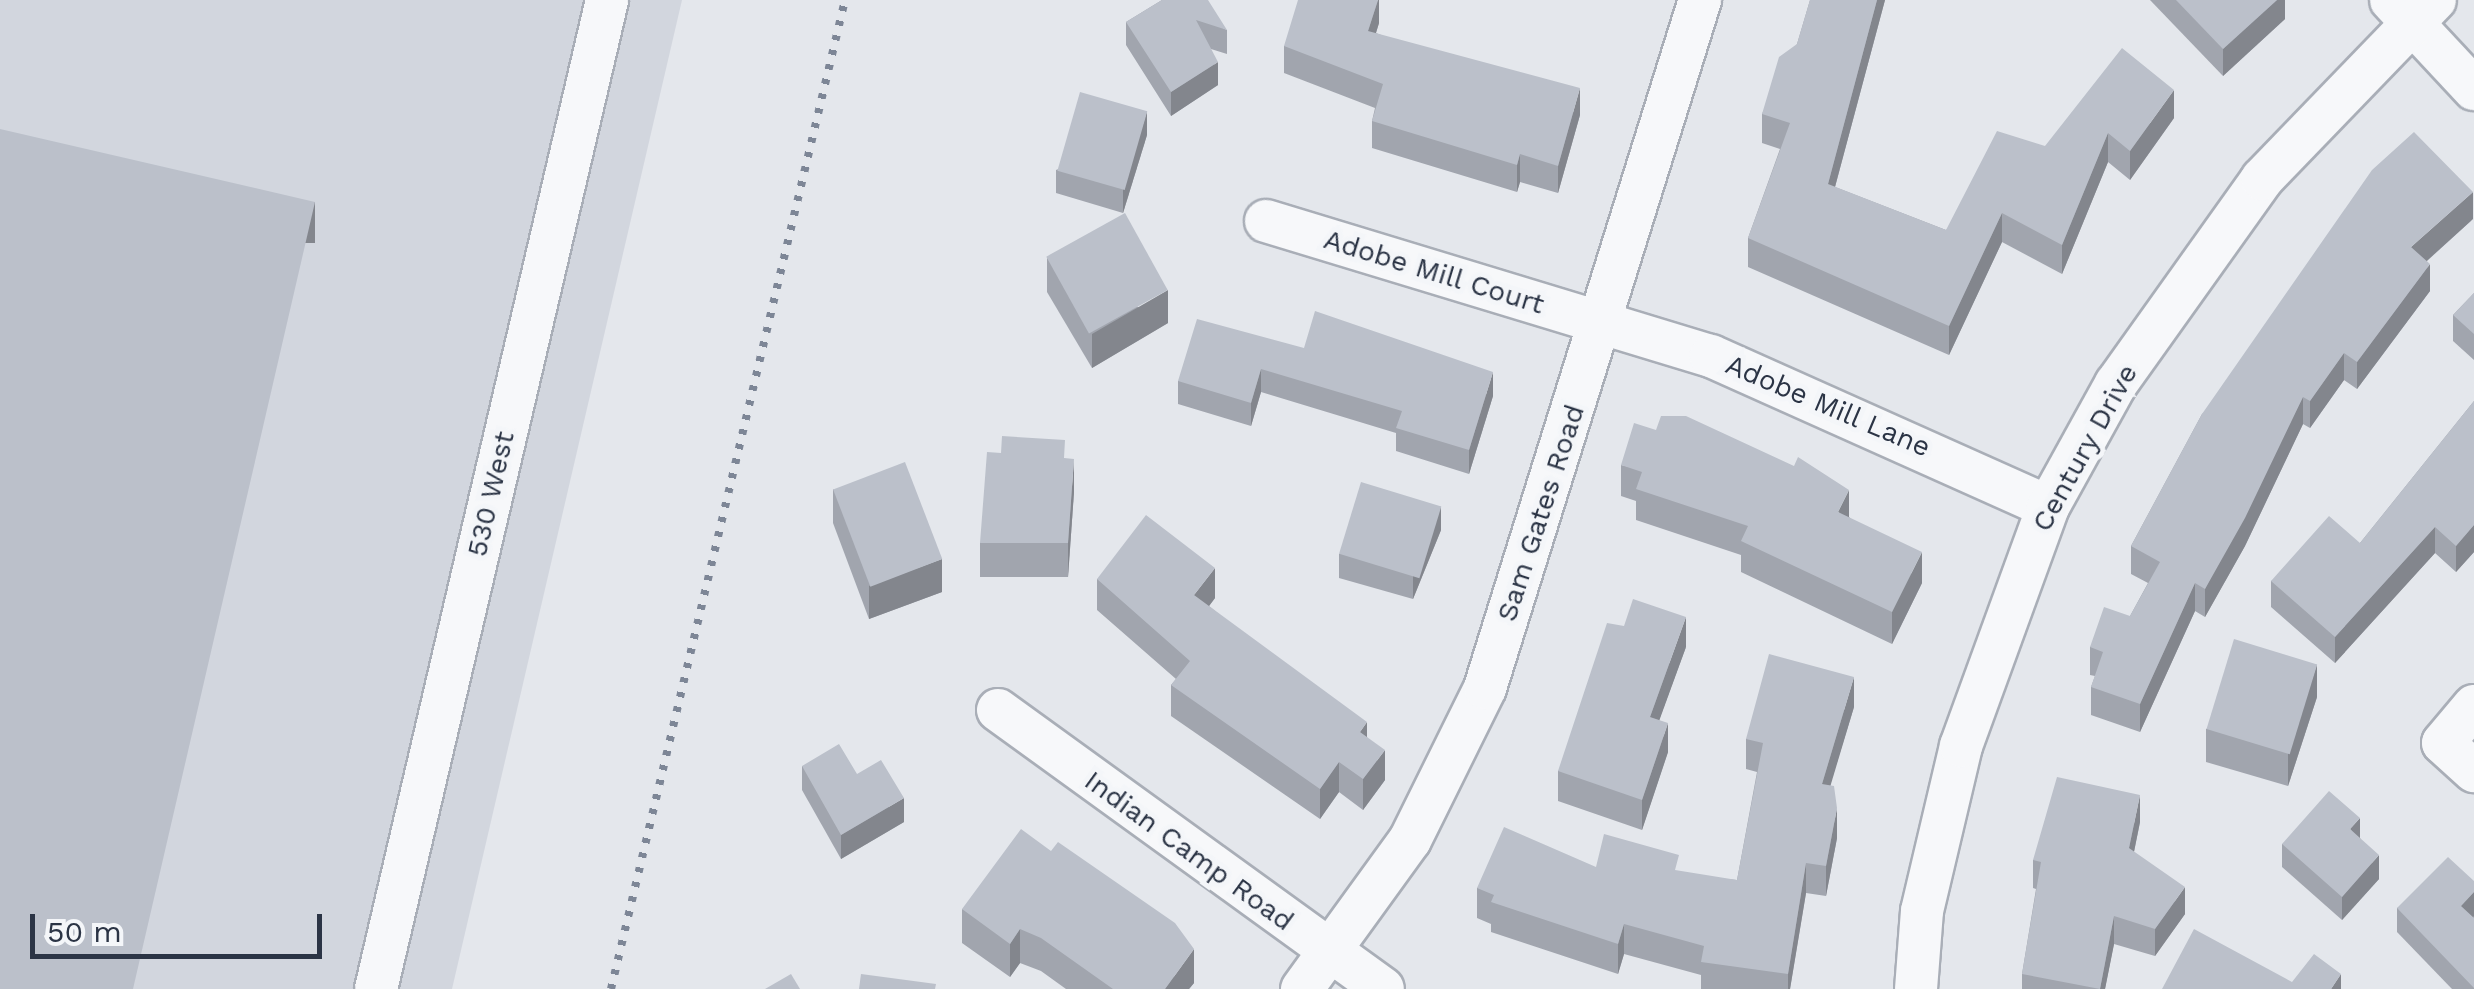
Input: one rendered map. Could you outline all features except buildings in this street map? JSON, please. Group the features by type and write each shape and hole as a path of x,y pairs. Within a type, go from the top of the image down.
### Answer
{"street":[{"name":"530 West","path":"376,989 607,0"},
{"name":"Sam Gates Road","path":"1302,989 1453,767 1602,323 1700,0"},
{"path":"2412,7 2474,90"},
{"name":"Century Drive","path":"1916,989 1922,911 1960,746 2048,506 2195,269 2262,180 2412,7"},
{"name":"Adobe Mill Court","path":"1266,221 1602,323"},
{"name":"Adobe Mill Lane","path":"1602,323 1807,392 2048,506"},
{"path":"2458,756 2474,706"},
{"name":"Indian Camp Road","path":"998,710 1382,989"}],"shaded area":[{"path":"0,0 682,0 452,989 0,989"}],"railway":[{"path":"611,989 845,0"}]}
